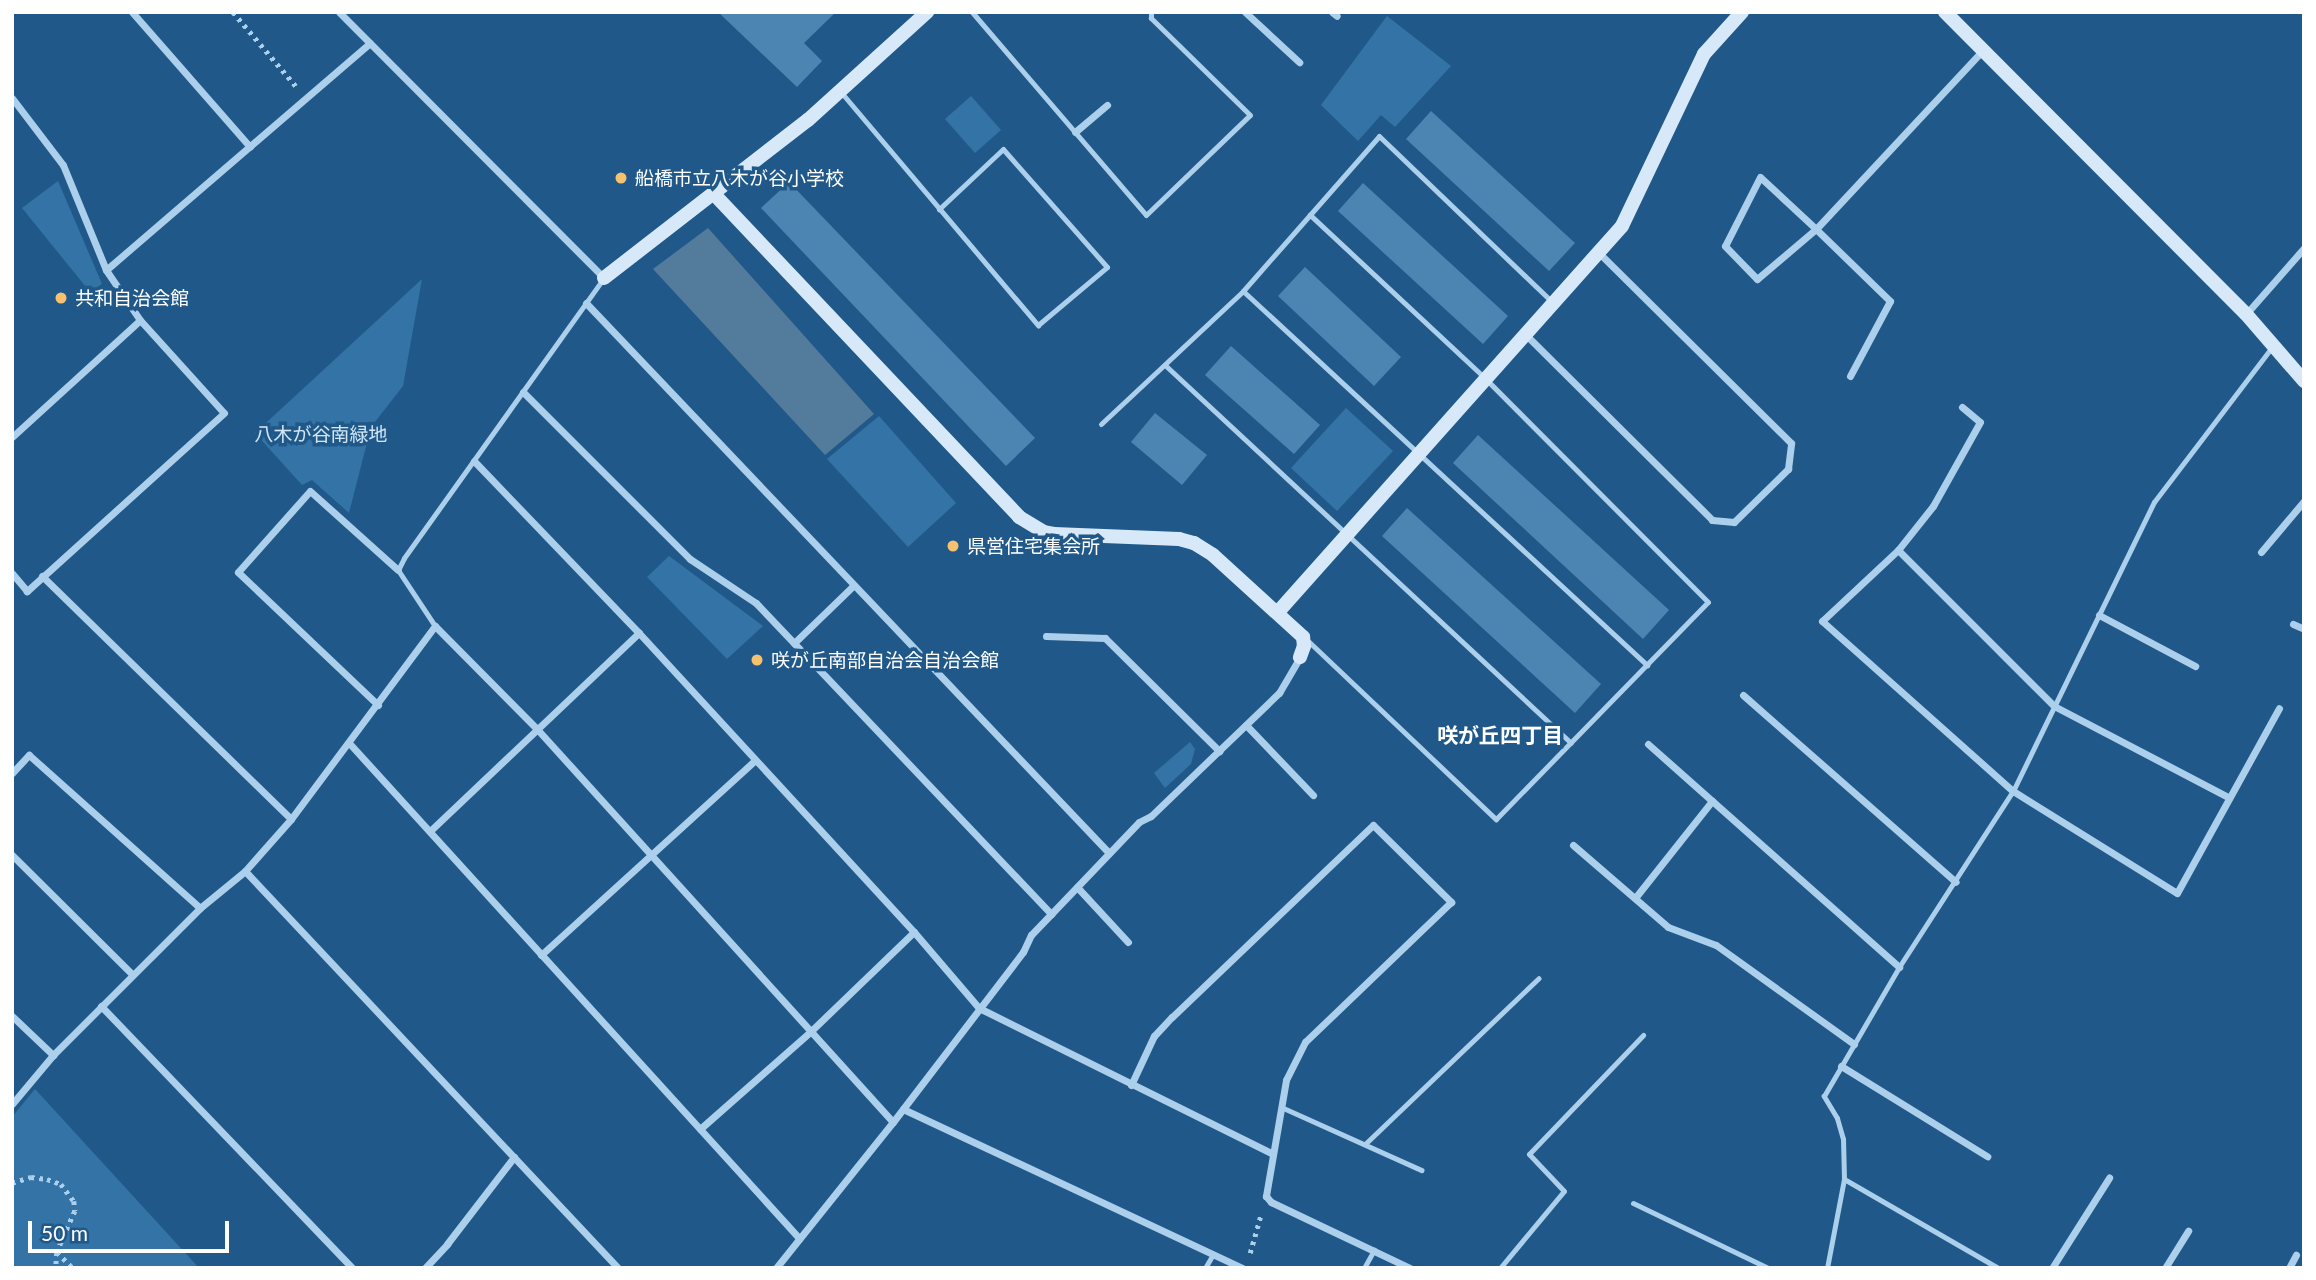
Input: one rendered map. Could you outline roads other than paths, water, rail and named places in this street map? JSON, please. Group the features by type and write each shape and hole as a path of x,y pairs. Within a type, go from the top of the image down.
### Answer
{"street":[{"path":"132,12 250,147"},
{"path":"340,12 604,278 808,120 927,12"},
{"path":"1245,12 1299,62"},
{"path":"1278,612 1622,226 1704,54 1742,12"},
{"path":"1945,12 2246,314 2304,381"},
{"path":"106,270 370,43"},
{"path":"1850,376 1890,301 1816,229 1759,177 1725,246 1757,279 1816,229 1982,51"},
{"path":"12,98 64,165 106,270 140,320 224,412 27,591 12,573"},
{"path":"1075,132 1107,105"},
{"path":"713,193 1019,517 1044,532 1054,534 1179,539 1194,543 1278,612 1303,637 1304,646 1279,693 1109,853 1031,935 1023,952 903,1109 776,1268"},
{"path":"2246,314 2304,248"},
{"path":"1525,334 1712,520 1734,522 1788,469 1791,443 1598,253"},
{"path":"586,303 1109,853"},
{"path":"12,437 140,320"},
{"path":"523,392 690,559 756,603 1051,914"},
{"path":"1962,407 1980,422 1933,506 1898,550 1822,621 2013,791 2177,893 2279,708"},
{"path":"474,461 639,633 914,932 979,1008 1131,1086 1273,1154"},
{"path":"378,705 238,572 310,491 398,570"},
{"path":"2261,552 2304,501"},
{"path":"1898,550 2054,706 2228,797"},
{"path":"42,576 291,818"},
{"path":"794,643 854,585"},
{"path":"2099,615 2195,666"},
{"path":"2293,624 2304,629"},
{"path":"12,1104 53,1055 132,974 200,908 245,871 349,744 435,625 537,729 893,1122"},
{"path":"430,831 639,633"},
{"path":"1046,636 1105,638 1219,751"},
{"path":"1743,695 1956,882"},
{"path":"1246,725 1314,795"},
{"path":"349,744 799,1238"},
{"path":"1648,744 1899,967"},
{"path":"12,773 29,755 200,908"},
{"path":"541,955 754,761"},
{"path":"1635,898 1712,801"},
{"path":"1131,1086 1154,1036 1373,825 1451,902 1305,1042 1286,1080 1266,1196 1271,1202 1410,1268"},
{"path":"1573,845 1668,926 1716,945 1854,1044"},
{"path":"12,855 132,974"},
{"path":"245,871 618,1268"},
{"path":"1077,887 1128,942"},
{"path":"700,1129 811,1031 914,932"},
{"path":"101,1006 352,1268"},
{"path":"12,1016 53,1055"},
{"path":"1841,1066 1987,1156"},
{"path":"903,1109 1243,1268"},
{"path":"425,1268 447,1244 514,1157"},
{"path":"2052,1268 2109,1178"},
{"path":"2165,1268 2188,1231"},
{"path":"2289,1268 2297,1255"}],"lane":[{"path":"972,12 1146,215 1250,115 1151,18 1151,12"},
{"path":"839,92 1038,326 1107,267 1003,149 939,209"},
{"path":"1101,424 1166,366 1243,291 1379,136 1553,303"},
{"path":"1303,637 1496,819 1708,603 1486,379 1310,215"},
{"path":"435,625 398,570 604,278"},
{"path":"1243,291 1647,665"},
{"path":"1827,1268 1844,1179 1843,1139 1837,1118 1824,1096 1899,967 2013,791 2154,502 2273,346"},
{"path":"1166,366 1571,743"},
{"path":"1365,1144 1539,978"},
{"path":"1500,1268 1564,1191 1529,1154 1643,1035"},
{"path":"1281,1107 1421,1170"},
{"path":"1844,1179 1997,1268"},
{"path":"1633,1203 1768,1268"},
{"path":"1364,1268 1374,1250"},
{"path":"1205,1268 1213,1254"}],"place":[{"name":"船橋市立八木が谷小学校","path":"621,178"},
{"name":"共和自治会館","path":"61,298"},
{"name":"県営住宅集会所","path":"953,546"},
{"name":"咲が丘南部自治会自治会館","path":"757,660"}],"district":[{"name":"咲が丘四丁目","path":"1500,735"}],"park label":[{"name":"八木が谷南緑地","path":"321,434"}]}
